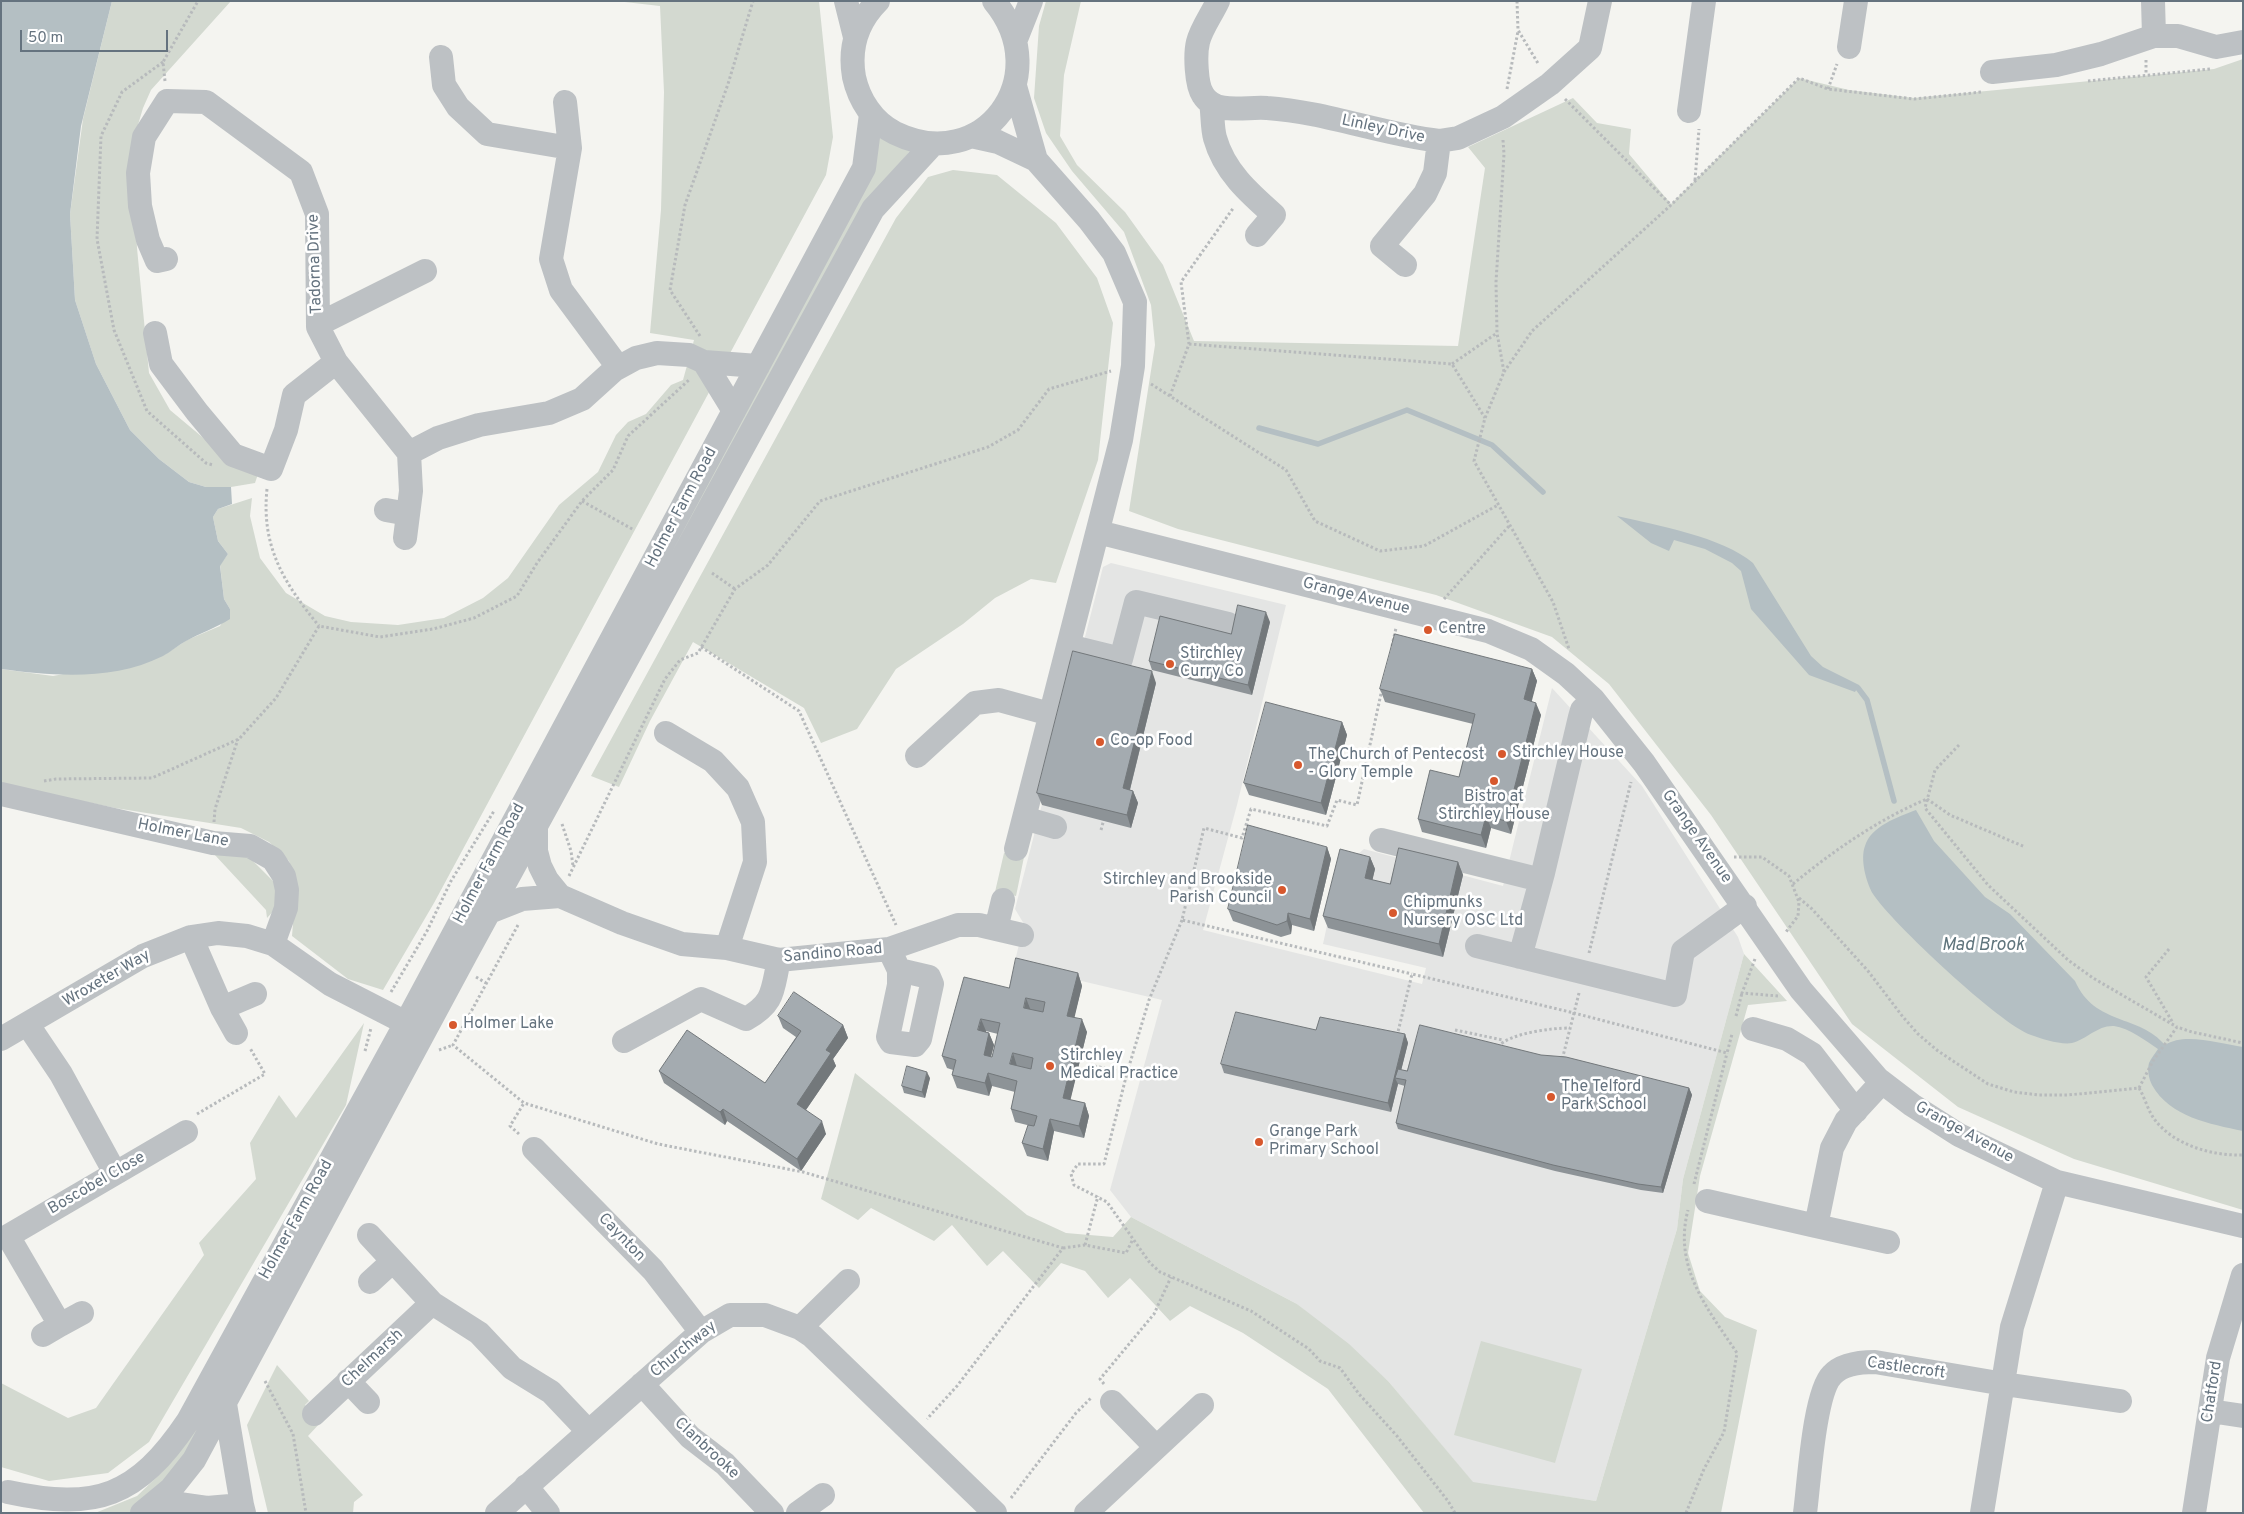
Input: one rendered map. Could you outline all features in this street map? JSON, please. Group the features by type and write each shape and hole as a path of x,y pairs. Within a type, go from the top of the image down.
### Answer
{"street":[{"path":"846,1 855,37"},
{"path":"878,1 867,12 855,37 852,64 857,90 870,114 888,130 909,140 933,144 952,142 971,136 995,118 1005,106 1015,86 1018,68 1016,39 1006,16 994,1"},
{"path":"1016,39 1031,1"},
{"path":"1218,1 1198,42 1198,79 1202,95 1211,103 1214,136 1223,161 1246,190 1274,215 1257,235"},
{"name":"Linley Drive","path":"1211,103 1222,108 1267,108 1312,114 1439,141 1458,138 1503,118 1550,84 1590,48 1600,1"},
{"path":"1689,111 1704,1"},
{"path":"1849,47 1856,1"},
{"path":"2153,7 2154,36"},
{"path":"1992,81 2102,54 2154,36 2178,36 2216,48 2243,42"},
{"path":"441,56 444,85 458,107 488,134 570,148"},
{"path":"1015,86 1036,160"},
{"path":"166,259 156,261 148,240 140,206 138,173 144,137 167,101"},
{"name":"Tadorna Drive","path":"167,101 206,102 301,172 317,214 318,324 336,362 410,453"},
{"path":"565,102 570,148 551,259 561,290 618,367"},
{"name":"Holmer Farm Road","path":"5,1489 71,1500 110,1493 140,1477 170,1448 188,1421 406,1023 864,168 870,114"},
{"path":"971,136 998,142 1036,160 1089,220 1114,253 1135,302 1138,373 1016,849"},
{"path":"1405,266 1382,246 1424,194 1436,173 1439,141"},
{"name":"Holmer Farm Road","path":"150,1507 171,1489 189,1468 489,912 873,209 933,144"},
{"path":"318,324 425,272"},
{"path":"155,333 161,364 203,419 234,455 271,469 286,430 294,395 336,362"},
{"path":"405,538 397,512 411,491 410,453 438,438 479,425 549,413 582,399 618,367 636,358 657,353 689,355 734,411"},
{"path":"700,368 758,366"},
{"name":"Grange Avenue","path":"1098,532 1488,631 1531,649 1566,674 1593,699 1644,763 1745,906 1801,990 1882,1082 1912,1105 1959,1135 2057,1182 2243,1226"},
{"path":"1068,646 1120,659 1136,602 1228,624"},
{"path":"1520,956 1541,880 1580,717 1582,710 1593,699"},
{"path":"916,756 975,703 999,700 1050,714"},
{"path":"666,733 713,761 738,788 753,822 755,862 728,948"},
{"name":"Holmer Lane","path":"1,794 214,843 250,846 273,859 284,876 287,890 286,908 273,944"},
{"path":"1024,818 1055,827"},
{"name":"Sandino Road","path":"536,826 536,851 540,866 546,880 560,896 622,923 682,944 728,948 779,960 896,950 958,925 979,925 1022,935"},
{"path":"1381,840 1411,840 1541,880"},
{"name":"Sandino Road","path":"489,912 522,899 560,896"},
{"path":"996,928 1003,900"},
{"path":"1477,946 1676,995 1683,951 1745,906"},
{"name":"Wroxeter Way","path":"1,1039 28,1025 142,956 191,937 218,933 247,936 273,944 330,984 406,1023"},
{"path":"191,937 222,1008 242,1038"},
{"path":"624,1041 701,999 746,1018 762,1010 770,997 779,960"},
{"path":"222,1008 255,994"},
{"path":"28,1025 61,1074 115,1173"},
{"path":"1741,1025 1786,1039 1812,1054 1856,1111"},
{"path":"1816,1226 1832,1148 1846,1120 1882,1082"},
{"name":"Boscobel Close","path":"82,1313 51,1330 5,1238 115,1173 188,1125"},
{"name":"Caynton","path":"534,1149 653,1270 702,1332"},
{"path":"1982,1513 2012,1327 2057,1182"},
{"path":"1696,1199 1888,1242"},
{"path":"369,1236 432,1304 478,1333 512,1368 551,1392 588,1432"},
{"path":"370,1282 393,1261"},
{"name":"Chatford","path":"2194,1513 2218,1358 2243,1275"},
{"path":"800,1328 848,1281"},
{"name":"Chelmarsh","path":"314,1414 432,1304"},
{"name":"Churchway","path":"497,1513 702,1332 730,1315 765,1315 800,1328 812,1336 914,1435 1000,1509"},
{"name":"Castlecroft","path":"1805,1513 1821,1395 1832,1374 1857,1362 1875,1362 2120,1401"},
{"path":"348,1382 368,1402"},
{"name":"Clanbrooke","path":"642,1384 690,1437 725,1464 772,1513"},
{"path":"1101,1396 1156,1447"},
{"path":"150,1507 205,1510 243,1509 224,1404"},
{"path":"1086,1513 1202,1405"},
{"path":"2210,1411 2243,1416"},
{"path":"526,1486 548,1513"},
{"path":"5,1489 26,1513"},
{"path":"798,1513 822,1495"}],"path":[{"path":"198,1 163,62 122,92 101,136 97,239 114,330 147,411 206,463 215,466"},
{"path":"701,338 692,321 670,290 684,205 728,84 753,1"},
{"path":"1506,95 1518,30 1517,1"},
{"path":"1518,30 1550,84 1671,205"},
{"path":"1828,89 1836,65 1849,47"},
{"path":"163,62 167,101"},
{"path":"2079,82 2214,69"},
{"path":"1571,655 1553,602 1474,460 1485,418 1504,372 1532,331 1671,205 1799,78 1828,89 1914,98 1992,81"},
{"path":"1689,111 1700,120 1695,181"},
{"path":"1503,136 1504,154 1496,282 1497,333 1504,372"},
{"path":"1170,396 1190,344 1181,282 1246,190"},
{"path":"1190,344 1452,364 1497,333"},
{"path":"1452,364 1485,418"},
{"path":"271,469 267,491 268,529 279,571 298,600 319,626 380,637 433,629 474,618 517,596 537,563 582,501 613,470 628,436 700,368"},
{"path":"561,818 574,867 666,679 680,660 698,653 735,589 768,565 820,501 988,447 1018,430 1049,389 1138,373 1170,396 1286,470 1315,521 1380,551 1424,546 1498,505"},
{"path":"582,501 634,530"},
{"path":"1441,602 1510,525"},
{"path":"712,573 735,589"},
{"path":"214,843 215,809 239,739 276,698 319,626"},
{"path":"1390,655 1396,627"},
{"path":"701,647 799,711 896,950"},
{"path":"1384,684 1357,805 1337,800 1327,826 1251,809 1242,838 1204,828 1182,920 1149,1000 1127,1073 1104,1164 1078,1164 1071,1174 1074,1185 1107,1202 1150,1264 1160,1272 1251,1311 1280,1332 1309,1349 1320,1361 1340,1368 1359,1394 1397,1436 1448,1500 1455,1513"},
{"path":"38,783 56,779 152,778 239,739"},
{"path":"1959,745 1935,770 1925,808 1988,885 2035,930 2093,978 2177,1027 2243,1043"},
{"path":"1561,1062 1632,779"},
{"path":"1927,799 1950,815 2025,847"},
{"path":"1793,884 1813,868 1898,811 1927,799"},
{"path":"386,999 428,931 451,881 491,814"},
{"path":"1101,830 1105,815"},
{"path":"1727,857 1762,857 1789,876 1798,898 1798,916 1782,936"},
{"path":"1798,898 1812,909 1868,971 1918,1034 1938,1051 1988,1084 2014,1092 2039,1095 2068,1095 2139,1088"},
{"path":"1182,920 1574,1013 1727,1053"},
{"path":"520,924 514,929 453,1046 524,1103 658,1144 803,1172 1063,1248 1085,1245 1126,1253 1133,1239"},
{"path":"2169,949 2146,977 2170,1021 2177,1027"},
{"path":"1686,1513 1704,1469 1724,1432 1737,1353 1697,1293 1686,1264 1686,1217 1696,1199 1727,1053 1741,1025 1742,993 1755,958"},
{"path":"1396,1040 1412,974"},
{"path":"1742,993 1780,996"},
{"path":"2139,1088 2153,1062 2177,1027"},
{"path":"1454,1030 1503,1040 1553,1028 1570,1028"},
{"path":"188,1125 265,1074 242,1038"},
{"path":"1496,1050 1503,1040"},
{"path":"1094,1066 1127,1073"},
{"path":"2139,1088 2155,1120 2175,1138 2204,1150 2243,1155"},
{"path":"524,1103 510,1126 534,1149"},
{"path":"1085,1245 1098,1196"},
{"path":"914,1435 957,1386 1063,1248"},
{"path":"1000,1509 1076,1413 1101,1396 1104,1384 1100,1379 1154,1314 1171,1277"},
{"path":"265,1382 293,1434 306,1513"}],"shaded area":[{"path":"112,1 231,1 151,90 143,108 132,145 137,248 149,373 170,410 207,441 262,462 255,483 231,487 206,487 189,482 159,459 130,430 96,364 75,300 70,214 83,119"},
{"path":"616,1 819,1 833,137 826,175 434,903 383,990 348,979 292,936 296,887 289,861 269,842 241,828 115,808 1,784 1,669 53,676 164,655 187,640 220,626 230,609 224,599 220,565 228,554 218,541 213,517 218,509 252,498 250,516 260,558 286,593 325,616 351,622 398,625 444,618 483,598 508,578 559,505 598,472 616,435 628,422 646,414 671,385 683,380 694,340 650,333 661,210 664,92 660,6"},
{"path":"1046,1 1081,1 1064,75 1060,136 1077,165 1125,212 1163,265 1194,341 1458,346 1485,168 1468,147 1573,98 1597,123 1631,129 1629,154 1671,204 1799,78 1849,90 1914,98 2214,69 2243,59 2243,1210 2074,1159 1958,1107 1852,1024 1711,815 1609,684 1552,637 1436,595 1178,529 1129,511 1155,345 1151,305 1124,232 1072,171 1046,133 1034,98 1039,26"},
{"path":"877,135 911,150 875,193 185,1462 154,1496 129,1513 95,1513 137,1496 162,1472 184,1442"},
{"path":"953,170 997,175 1056,223 1097,278 1113,323 1098,460 1056,583 1031,579 995,598 963,624 896,669 857,729 821,743 804,708 693,642 650,721 619,787 591,776 896,218 928,177"},
{"path":"1111,563 1286,605 1237,805 1203,930 1422,984 1426,968 1323,944 1343,851 1357,855 1364,849 1503,886 1552,688 1642,786 1738,937 1744,954 1683,1179 1677,1229 1596,1501 1473,1483 1389,1382 1297,1304 1131,1217 1110,1190 1162,1000 1014,965 1024,924 1015,909 1103,567"},
{"path":"239,853 252,860 281,889 278,906 267,918 266,910 214,854"},
{"path":"1004,853 1024,857 1016,896 995,892"},
{"path":"1744,954 1787,1001 1748,1005 1700,1176 1688,1253 1700,1291 1725,1317 1757,1330 1721,1513 1424,1513 1328,1389 1243,1333 1190,1306 1170,1321 1130,1278 1108,1298 1085,1271 1061,1263 1039,1288 1003,1251 987,1266 952,1225 934,1241 871,1208 858,1220 821,1199 855,1073 1027,1215 1066,1233 1113,1237 1131,1217 1297,1304 1349,1344 1389,1382 1473,1482 1596,1501 1677,1229 1683,1179"},
{"path":"364,1023 346,1105 149,1442 108,1473 49,1481 1,1467 1,1383 68,1418 96,1408 204,1255 199,1243 256,1179 250,1143 279,1095 296,1118"},
{"path":"1481,1341 1582,1369 1555,1463 1454,1435"},
{"path":"277,1365 309,1401 305,1405 321,1422 308,1436 363,1495 354,1502 353,1513 268,1513 247,1425"}],"water":[{"path":"1,1 112,1 81,126 70,214 75,300 96,364 130,430 159,459 189,482 206,487 231,487 232,504 218,509 213,517 218,541 228,554 220,566 224,599 230,609 230,619 197,635 163,656 124,670 62,675 1,669"},
{"path":"1617,516 1707,539 1725,546 1753,563 1811,656 1823,667 1859,685 1855,692 1809,675 1751,609 1741,571 1732,563 1705,549 1674,540 1669,551 1651,543"},
{"name":"Mad Brook","path":"1916,810 1934,841 1985,897 2010,914 2075,981 2094,1006 2105,1013 2143,1028 2165,1045 2182,1039 2192,1039 2243,1047 2243,1131 2204,1122 2169,1105 2160,1096 2150,1080 2149,1063 2158,1049 2137,1035 2120,1027 2108,1026 2072,1043 2046,1040 2031,1035 1996,1013 1923,948 1873,894 1863,864 1865,846 1873,833 1886,823"}],"building":[{"path":"1238,605 1266,612 1248,685 1149,661 1160,616 1231,634"},
{"name":"Stirchley House","path":"1395,634 1532,669 1524,699 1536,703 1506,821 1486,816 1481,835 1418,819 1430,770 1459,777 1475,714 1380,689"},
{"name":"Co-op Food","path":"1073,651 1152,671 1123,788 1133,791 1127,815 1037,793"},
{"name":"The Church of Pentecost - Glory Temple","path":"1266,702 1342,722 1321,803 1244,783"},
{"name":"Stirchley and Brookside Parish Council","path":"1248,825 1327,847 1310,919 1288,913 1287,921 1277,925 1228,909"},
{"name":"Chipmunks Nursery OSC Ltd","path":"1399,848 1458,862 1439,944 1323,916 1340,849 1370,857 1365,878 1390,884"},
{"name":"Stirchley Medical Practice","path":"1016,958 1078,973 1067,1016 1082,1019 1063,1098 1085,1103 1079,1126 1050,1119 1043,1149 1022,1143 1028,1125 1034,1126 1037,1116 1011,1109 1017,1081 988,1073 985,1083 952,1075 956,1060 942,1056 964,977 1009,988","holes":["1026,998 1045,1002 1043,1012 1024,1008","981,1019 1000,1023 992,1057 984,1055 989,1033 978,1030","1013,1053 1033,1058 1031,1069 1010,1064"]},
{"path":"794,992 843,1025 826,1050 831,1053 797,1104 822,1121 797,1159 723,1109 720,1112 659,1071 687,1030 765,1083 801,1031 778,1016"},
{"path":"1236,1012 1316,1030 1320,1017 1405,1034 1388,1103 1221,1064"},
{"name":"The Telford Park School","path":"1420,1025 1541,1055 1566,1057 1689,1088 1661,1187 1638,1184 1553,1165 1396,1123 1406,1080 1395,1078 1398,1069 1407,1071"},
{"path":"907,1066 927,1072 922,1092 902,1086"}],"waterway":[{"path":"1259,428 1318,444 1407,410 1492,445 1543,492"},
{"path":"1858,688 1867,700 1894,801"}],"place":[{"name":"Centre","path":"1428,630"},
{"name":"Stirchley Curry Co","path":"1170,664"},
{"name":"Co-op Food","path":"1100,742"},
{"name":"Stirchley House","path":"1502,754"},
{"name":"The Church of Pentecost - Glory Temple","path":"1298,765"},
{"name":"Bistro at Stirchley House","path":"1494,781"},
{"name":"Stirchley and Brookside Parish Council","path":"1282,890"},
{"name":"Chipmunks Nursery OSC Ltd","path":"1393,913"},
{"name":"Holmer Lake","path":"453,1025"},
{"name":"Stirchley Medical Practice","path":"1050,1066"},
{"name":"The Telford Park School","path":"1551,1097"},
{"name":"Grange Park Primary School","path":"1259,1142"}]}
